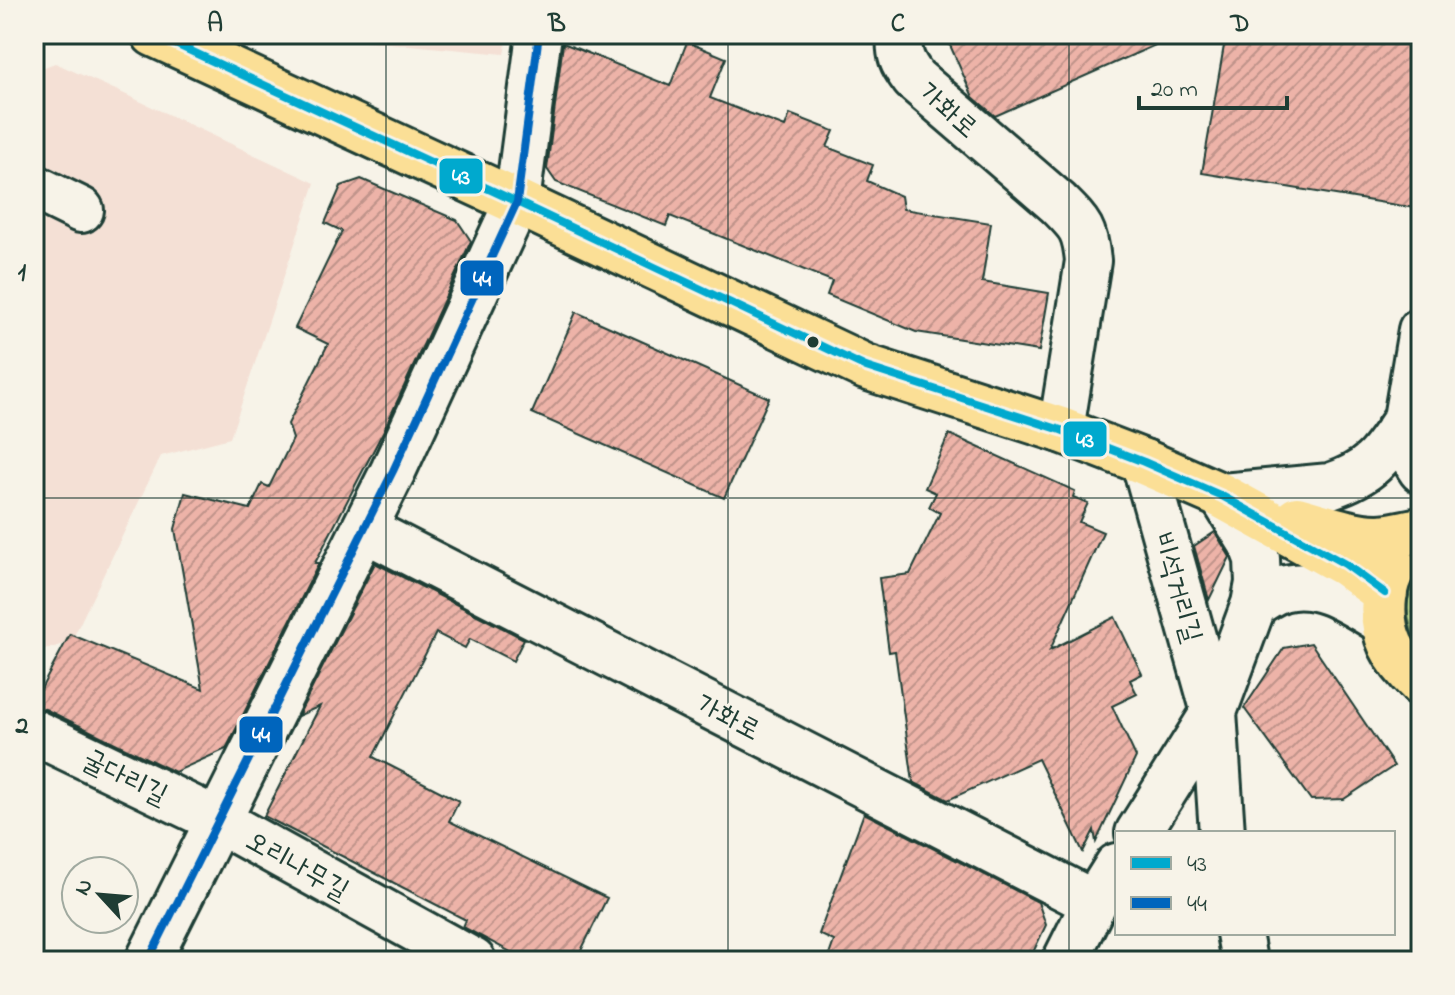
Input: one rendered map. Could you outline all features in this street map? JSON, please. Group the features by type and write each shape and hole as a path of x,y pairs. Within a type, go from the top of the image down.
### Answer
{"main road":[{"path":"161,35 866,367 1061,430 1222,496 1345,564 1384,607"},
{"path":"1222,496 1338,531 1380,537 1421,533"},
{"path":"1421,533 1405,549 1389,574 1384,607 1390,646 1404,668 1421,684"}],"street":[{"path":"219,821 428,398 517,202 539,34"},
{"name":"가화로","path":"900,34 898,51 914,79 1058,203 1078,223 1086,237 1088,261 1061,430"},
{"path":"34,187 81,210"},
{"path":"1421,330 1406,419 1407,434 1421,470"},
{"path":"1139,831 1214,712 1254,604 1258,583 1257,559 1251,543 1222,496 1330,486 1347,481 1385,452 1406,419"},
{"name":"비석거리길","path":"1144,462 1214,712 1222,831"},
{"name":"가화로","path":"364,529 1094,903"},
{"path":"1254,604 1278,590 1296,586 1384,607"},
{"name":"굴다리길","path":"34,732 219,821"},
{"name":"오리나무길","path":"148,961 219,821 473,961"},
{"path":"1065,961 1115,869"},
{"path":"1239,935 1244,961"}],"shaded area":[{"path":"293,34 508,34 504,54"},
{"path":"55,63 315,183 230,438 161,456 71,642 34,653 34,71"}],"green space":[{"path":"1421,568 1421,648 1411,628 1408,598"}],"building":[{"path":"945,34 1180,34 995,116 973,97"},
{"path":"1226,34 1421,34 1421,209 1202,173"},
{"path":"687,42 726,58 710,98 785,127 790,114 834,131 827,147 873,165 867,181 901,196 903,209 991,223 982,282 1049,293 1039,351 916,332 827,295 832,281 670,216 666,226 556,182 547,169 563,43 670,86"},
{"path":"361,179 457,220 471,241 384,430 315,563 319,563 226,749 175,772 45,709 34,707 34,702 70,634 203,689 175,529 185,493 250,509 262,484 269,487 293,439 288,424 328,344 295,328 342,231 325,223 341,186"},
{"path":"576,312 769,398 724,498 532,413"},
{"path":"949,434 1075,491 1073,497 1088,503 1079,522 1103,532 1050,650 1115,617 1142,674 1130,680 1137,694 1112,706 1136,757 1096,842 1094,830 1083,852 1038,759 948,800 913,782 895,651 889,652 879,578 910,574 940,513 929,507 936,493 925,488"},
{"path":"1215,532 1230,557 1209,600 1194,546"},
{"path":"375,563 524,639 513,661 470,639 465,648 436,633 373,757 459,801 449,821 607,898 576,961 528,961 463,927 466,920 264,816 320,706 298,716"},
{"path":"1311,643 1394,766 1344,799 1311,800 1244,708 1284,648"},
{"path":"864,813 1038,902 1046,925 1029,961 827,961 834,941 819,934"}],"transit line":[{"name":"43","path":"154,34 866,367 1061,430 1222,496 1345,564 1385,593"},
{"name":"44","path":"148,961 393,471 517,202 539,34"}]}
